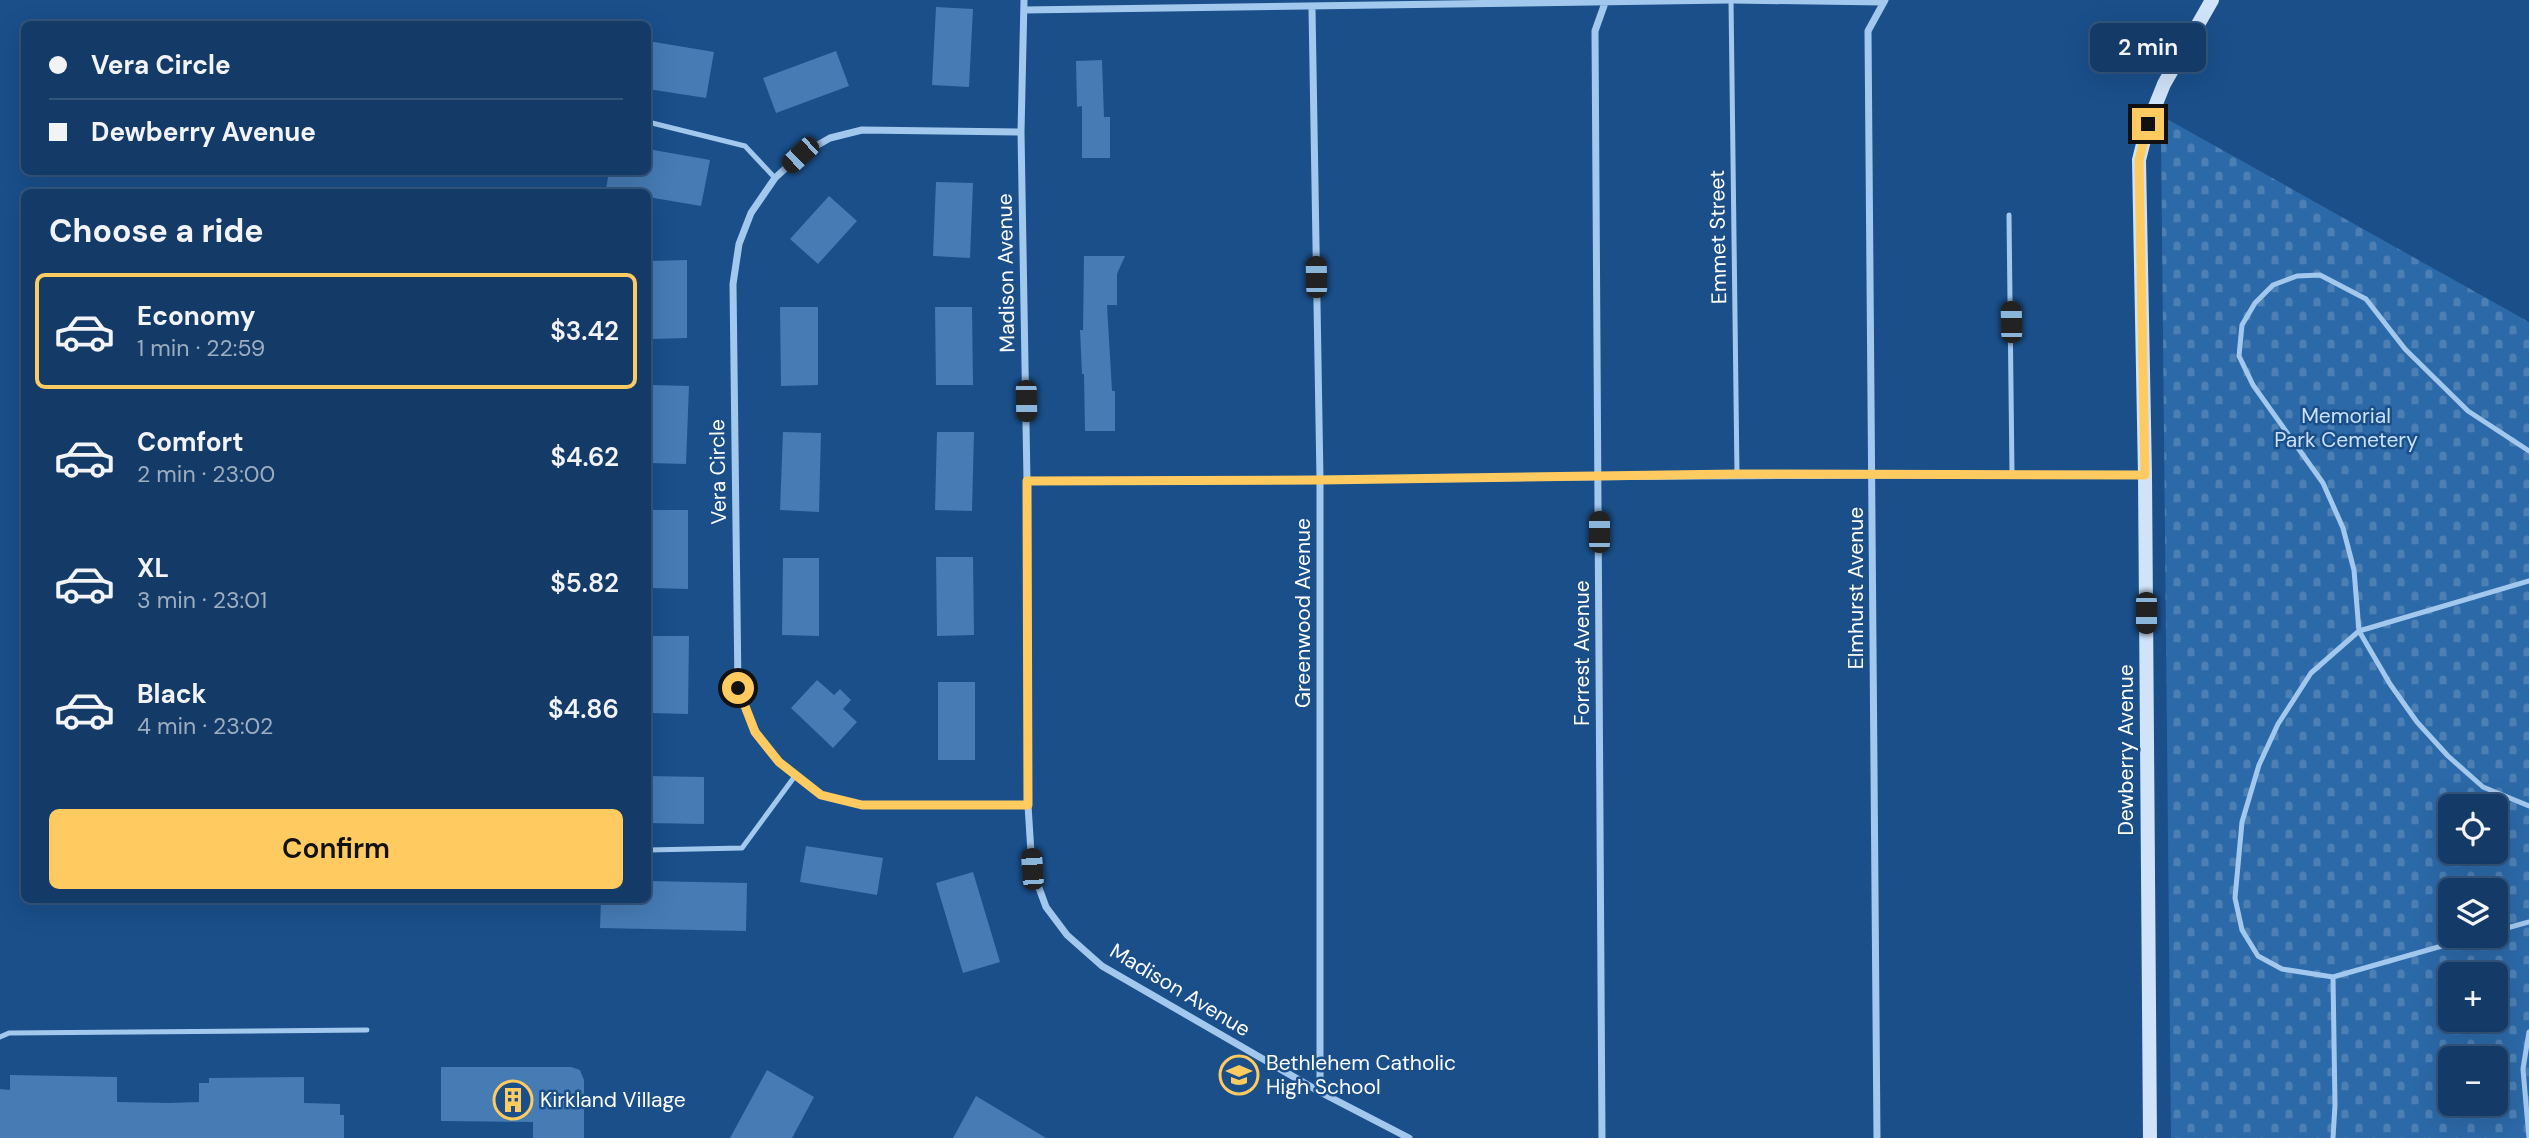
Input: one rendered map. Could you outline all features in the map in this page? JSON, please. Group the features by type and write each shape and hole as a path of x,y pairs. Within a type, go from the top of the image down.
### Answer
{"street":[{"name":"Madison Avenue","path":"1024,0 1021,132 1027,481 1028,805 1032,869 1046,907 1067,935 1102,966 1320,1091 1409,1138"},
{"name":"Dewberry Avenue","path":"2150,1138 2145,475 2139,160 2148,124 2164,84 2212,0"},
{"path":"1024,10 1312,8 1606,1 1884,1"},
{"name":"Forrest Avenue","path":"1602,1138 1595,31 1606,1"},
{"name":"Elmhurst Avenue","path":"1877,1138 1868,31 1884,1"},
{"name":"Greenwood Avenue","path":"1312,8 1320,480 1320,1091"},
{"name":"Vera Circle","path":"1021,132 862,130 830,138 800,155 775,178 751,214 739,244 733,284 738,688 755,732 779,762 821,795 862,805 1028,805"},
{"path":"1027,481 1737,474 2145,475"}],"lane":[{"name":"Emmet Street","path":"1731,0 1737,474"},
{"path":"651,123 745,146 775,178"},
{"path":"2009,215 2012,474"},
{"path":"2529,451 2468,411 2405,349 2366,299 2320,275 2297,276 2273,285 2255,303 2242,325 2239,356 2253,386 2323,483 2338,516 2354,570 2359,631 2390,684 2417,722 2448,756 2483,787 2529,807"},
{"path":"2438,947 2333,977 2282,969 2258,956 2242,930 2235,898 2242,822 2259,765 2278,724 2311,673 2359,631 2529,581"},
{"path":"651,850 742,848 794,776"},
{"path":"2508,928 2529,922"},
{"path":"2333,977 2336,1105 2333,1138"},
{"path":"0,1037 9,1033 367,1030"},
{"path":"2529,1032 2523,1069 2529,1138"}],"green space":[{"name":"Memorial Park Cemetery","path":"2167,119 2529,322 2529,1138 2171,1138 2161,134"}],"building":[{"path":"936,7 973,9 969,87 932,85"},
{"path":"651,42 714,52 706,98 651,89"},
{"path":"836,51 849,86 776,113 763,78"},
{"path":"1102,60 1104,117 1110,117 1110,158 1082,158 1082,106 1077,107 1076,61"},
{"path":"651,150 710,160 701,206 651,198 651,189 606,189 608,175 651,175"},
{"path":"936,182 973,183 970,258 933,256"},
{"path":"829,196 857,221 818,264 790,239"},
{"path":"1084,256 1125,256 1117,274 1117,305 1107,305 1112,391 1115,391 1115,431 1085,431 1080,330 1083,330"},
{"path":"687,260 687,338 651,339 651,261"},
{"path":"780,307 818,307 818,385 781,386"},
{"path":"935,307 972,307 973,385 936,385"},
{"path":"652,385 689,386 686,464 651,463"},
{"path":"783,432 821,433 819,512 780,510"},
{"path":"937,432 974,432 972,511 935,510"},
{"path":"651,510 688,510 688,589 651,588"},
{"path":"936,557 973,557 974,635 937,636"},
{"path":"783,558 819,558 819,636 782,635"},
{"path":"652,636 689,636 688,714 651,713"},
{"path":"817,680 834,695 840,689 851,700 843,709 857,722 833,748 791,708"},
{"path":"938,682 975,682 975,760 938,760"},
{"path":"651,776 704,777 704,824 651,823"},
{"path":"806,846 883,858 877,895 800,882"},
{"path":"973,872 1000,962 963,973 936,883"},
{"path":"651,881 747,883 746,931 600,928 601,903 651,903"},
{"name":"Kirkland Village","path":"441,1067 571,1067 580,1070 584,1080 584,1138 533,1138 533,1122 441,1121"},
{"name":"Kirkland Village","path":"767,1070 814,1097 792,1138 730,1138"},
{"path":"10,1075 117,1077 117,1102 169,1103 199,1102 199,1083 209,1083 209,1078 304,1077 304,1103 340,1104 340,1115 344,1115 344,1138 0,1138 0,1089 10,1090"},
{"path":"976,1096 1046,1138 953,1138"}],"place":[{"name":"Bethlehem Catholic High School","path":"1239,1075"},
{"name":"Kirkland Village","path":"513,1100"}],"route":[{"path":"738,688 755,732 779,762 821,795 862,805 1028,805 1027,481 1737,474 2145,475 2139,160 2148,124"}]}
